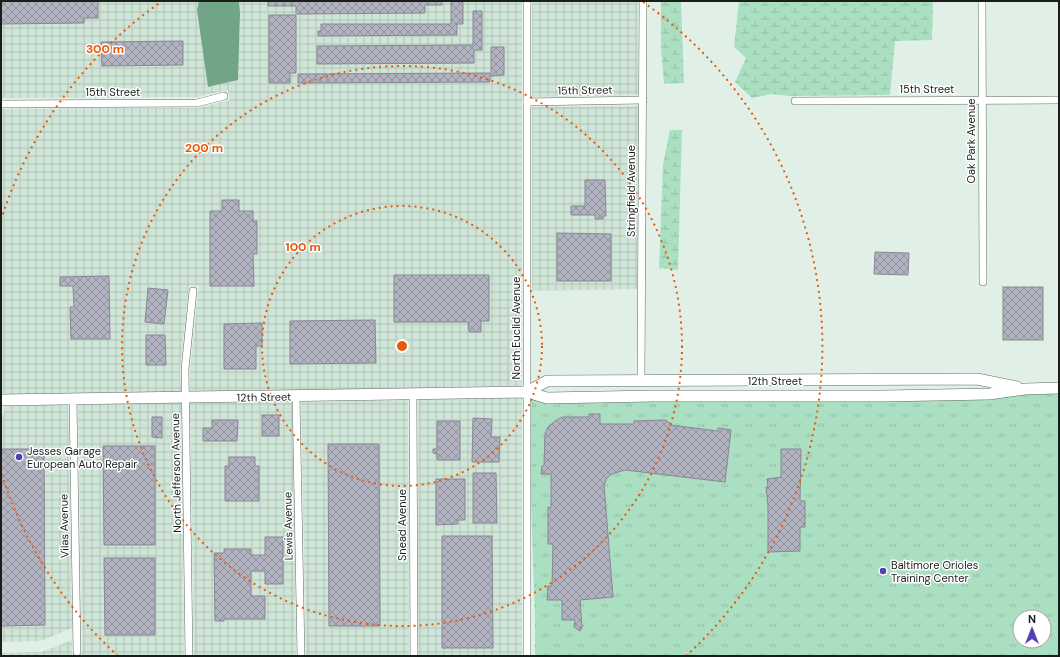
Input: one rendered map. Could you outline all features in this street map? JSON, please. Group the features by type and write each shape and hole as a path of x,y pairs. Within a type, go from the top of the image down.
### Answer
{"street":[{"name":"North Euclid Avenue","path":"526,656 527,1"},
{"name":"Stringfield Avenue","path":"642,381 643,1"},
{"name":"Oak Park Avenue","path":"982,1 983,282"},
{"name":"15th Street","path":"1,104 197,103 224,96"},
{"name":"15th Street","path":"527,102 643,100"},
{"name":"15th Street","path":"795,101 1059,100"},
{"name":"North Jefferson Avenue","path":"189,656 185,369 193,291"},
{"name":"12th Street","path":"526,392 547,381 977,379 1025,389"},
{"name":"12th Street","path":"1,400 413,395 526,392 547,398 653,396 884,396 989,394 1025,389 1059,388"},
{"name":"Snead Avenue","path":"413,395 414,655"},
{"name":"Lewis Avenue","path":"296,396 301,656"},
{"name":"Vilas Avenue","path":"73,400 77,652"}],"shaded area":[{"path":"1,1 199,1 197,10 209,87 238,80 239,1 522,1 522,386 190,392 190,370 199,286 189,285 180,369 181,393 1,395 1,109 197,108 230,100 228,90 196,97 1,98"},
{"path":"199,1 239,1 238,80 208,87 197,10"},
{"path":"532,1 638,1 638,95 532,97"},
{"path":"638,106 637,289 532,291 532,107"},
{"path":"522,397 522,656 418,656 418,400"},
{"path":"408,400 409,656 306,656 301,402"},
{"path":"292,402 296,656 194,656 190,403"},
{"path":"181,403 184,656 82,656 83,635 78,405"},
{"path":"68,405 72,628 41,641 1,642 1,426 5,406"},
{"path":"72,640 72,656 1,656 1,653 42,652"}],"green space":[{"path":"661,1 681,1 684,83 664,84 661,48"},
{"path":"739,1 933,1 932,40 895,41 890,95 790,96 771,94 752,98 735,82 746,58 734,47"},
{"path":"670,130 682,130 678,270 659,268 663,165"},
{"path":"1059,394 1059,656 535,656 531,503 531,399"}],"building":[{"path":"1,1 98,1 98,18 84,18 84,23 1,24"},
{"path":"268,1 442,1 442,5 425,5 425,13 296,14 296,6 268,6"},
{"path":"451,1 463,1 463,24 457,24 457,35 318,36 318,31 321,31 321,24 451,24"},
{"path":"473,11 482,11 482,50 474,50 474,63 317,64 317,46 473,45"},
{"path":"269,15 296,15 296,73 290,73 290,83 269,83"},
{"path":"183,41 183,65 102,66 101,42"},
{"path":"491,47 504,47 504,75 491,76"},
{"path":"490,73 490,82 298,83 298,74"},
{"path":"585,180 605,180 606,216 603,216 603,219 595,219 595,215 571,215 571,206 585,206"},
{"path":"222,200 239,200 239,211 253,211 253,221 257,221 257,254 253,254 254,286 210,286 210,211 222,211"},
{"path":"557,233 611,234 611,281 557,281"},
{"path":"875,252 909,253 908,275 874,274"},
{"path":"394,275 489,275 489,321 481,321 481,332 469,332 468,322 394,322"},
{"path":"109,276 110,339 71,339 70,307 74,307 73,286 60,286 60,277"},
{"path":"1003,287 1043,287 1043,340 1003,340"},
{"path":"148,288 168,290 164,324 145,322"},
{"path":"375,320 376,363 290,364 290,321"},
{"path":"262,323 262,346 256,346 256,369 224,369 224,324"},
{"path":"146,335 165,335 166,365 146,365"},
{"path":"589,414 600,414 600,424 634,424 634,421 665,420 670,423 670,425 718,431 718,428 731,430 725,482 625,470 612,474 607,478 604,485 613,597 580,600 582,628 580,631 574,627 575,620 562,620 562,600 547,600 548,586 552,586 553,544 548,544 548,507 551,508 551,474 541,474 542,466 544,466 545,434 548,427 562,417 589,417"},
{"path":"262,415 279,415 279,436 262,436"},
{"path":"152,417 162,417 162,438 152,437"},
{"path":"473,418 492,419 491,437 500,437 499,462 472,462"},
{"path":"212,420 238,420 237,441 203,441 203,428 212,428"},
{"path":"437,421 460,421 460,460 437,460 437,454 433,453 433,449 437,449"},
{"path":"328,444 379,444 380,626 329,626"},
{"path":"103,446 155,446 155,545 104,545"},
{"path":"1,449 44,449 45,625 1,626"},
{"path":"781,449 801,449 800,501 805,501 805,527 800,527 800,551 768,552 767,479 781,477"},
{"path":"229,457 255,457 255,466 259,466 259,501 225,501 225,466 229,466"},
{"path":"473,473 496,473 497,523 473,523"},
{"path":"436,479 465,479 465,520 458,520 458,524 436,525"},
{"path":"442,536 492,536 493,648 442,648"},
{"path":"265,537 283,537 283,584 265,584 265,571 251,571 251,596 265,596 265,619 224,619 224,621 215,621 214,553 224,553 224,549 251,549 251,555 265,555"},
{"path":"104,558 155,558 155,635 105,635"}],"place":[{"name":"Jesses Garage European Auto Repair","path":"19,457"},
{"name":"Baltimore Orioles Training Center","path":"883,571"}]}
